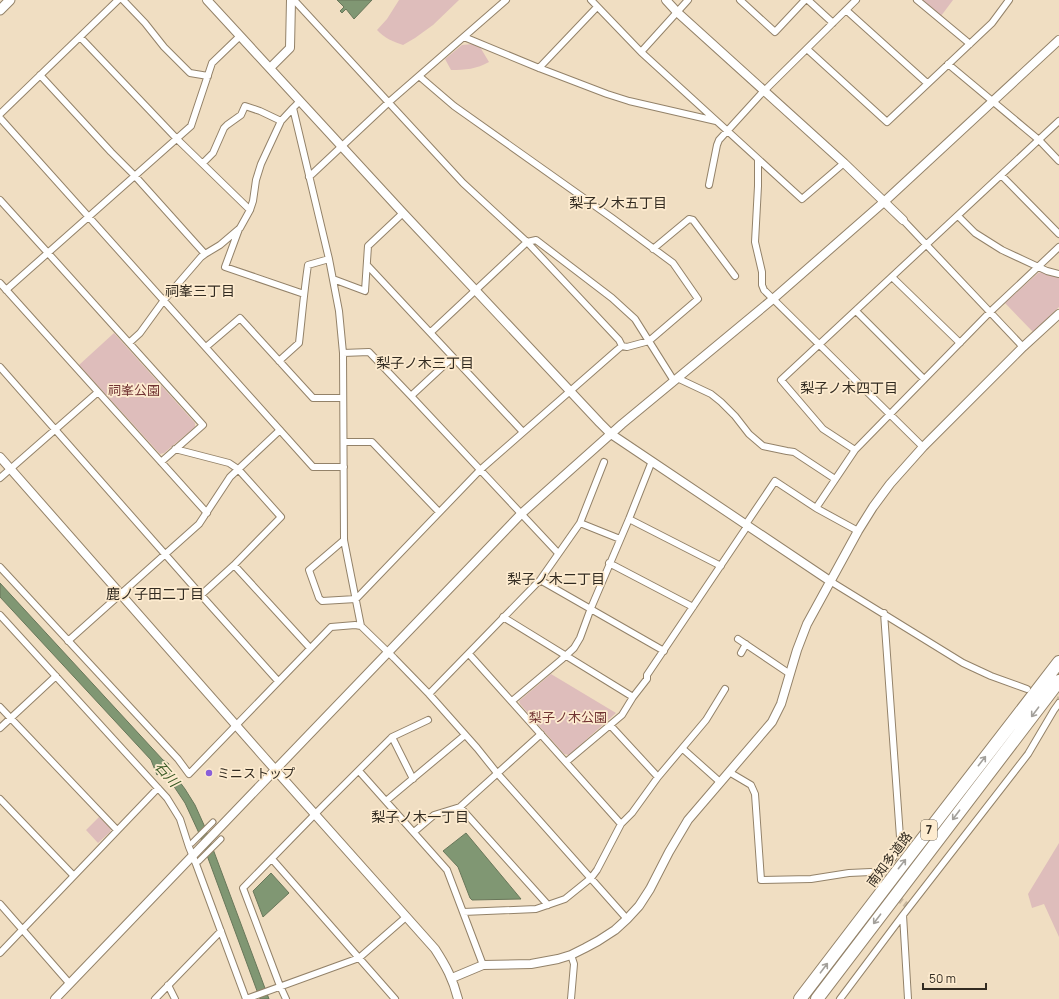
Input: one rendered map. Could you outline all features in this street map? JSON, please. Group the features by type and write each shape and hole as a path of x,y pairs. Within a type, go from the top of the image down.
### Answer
{"highway":[{"name":"南知多道路","path":"800,999 1059,662"},
{"name":"南知多道路","path":"817,999 1059,681"}],"main road":[{"path":"0,10 10,0"}],"street":[{"path":"0,114 118,0"},
{"path":"123,0 145,23 164,47 190,73 208,76"},
{"path":"207,0 402,213 611,434 830,581 963,663 991,676 1027,689"},
{"path":"270,68 290,48 291,0"},
{"path":"294,0 463,183 527,242 619,340 622,346"},
{"path":"309,177 389,102 506,0"},
{"path":"591,0 641,52 802,199 844,163"},
{"path":"666,0 677,12 885,201 1023,347"},
{"path":"641,52 688,0"},
{"path":"740,0 775,32 807,0 833,23"},
{"path":"709,185 719,140 764,91 856,0"},
{"path":"917,0 970,44"},
{"path":"807,49 887,122 992,23 1008,1"},
{"path":"539,68 598,7"},
{"path":"846,10 927,83"},
{"path":"6,290 192,126 212,63 240,36"},
{"path":"80,37 177,139 250,210"},
{"path":"464,37 607,94 680,114 716,121"},
{"path":"196,858 216,831 521,514 611,434 773,299 885,201 1059,40"},
{"path":"948,64 1039,140 1059,161"},
{"path":"40,76 135,176 205,254"},
{"path":"344,540 309,570 319,598 322,601 356,599 480,470 523,432 622,346 627,347 649,341 698,299 673,263 454,106 419,76"},
{"path":"300,101 281,121 256,180 250,210 240,228 225,267 304,294"},
{"path":"203,163 213,153 224,128 241,115 245,106 281,121"},
{"path":"293,108 329,259 339,311 343,353 344,540 361,626"},
{"path":"0,118 313,467 344,467"},
{"path":"855,450 823,429 781,380 1059,121"},
{"path":"758,160 755,242 762,272 762,285 764,290 923,447"},
{"path":"1001,175 1059,234"},
{"path":"0,200 203,425 161,462"},
{"path":"333,279 365,291 368,246 402,213"},
{"path":"958,216 975,233 1002,250 1046,271 1059,274"},
{"path":"653,249 688,219 693,220 734,276"},
{"path":"129,343 140,333 164,300 201,257 220,245 240,228"},
{"path":"431,332 527,242 536,240 612,298 635,319 676,379 711,394 735,416 748,434 762,446 794,452 835,478"},
{"path":"816,508 855,450 990,312 1059,247"},
{"path":"279,361 299,343 308,265 329,259"},
{"path":"367,265 523,432"},
{"path":"892,277 960,343"},
{"path":"0,284 206,513"},
{"path":"856,311 924,379"},
{"path":"452,978 483,965 531,964 571,955 615,930 639,906 650,889 681,830 772,722 781,704 797,650 808,624 858,531 890,484 923,447 1023,347 1059,314"},
{"path":"206,347 240,318 313,398 343,398"},
{"path":"343,353 369,352 558,553"},
{"path":"411,396 453,357"},
{"path":"0,367 200,595 278,681"},
{"path":"0,478 98,392"},
{"path":"68,641 200,524 230,478 280,430"},
{"path":"344,442 372,442 440,512"},
{"path":"175,450 229,463 238,469 281,517 234,565 200,595"},
{"path":"0,457 275,770 435,949 452,978 458,999"},
{"path":"512,701 574,648 580,638 590,608 629,519 652,461"},
{"path":"429,694 540,580 580,523 604,462"},
{"path":"566,762 622,715 633,696 647,680 648,674 746,528 746,524 775,481 816,508 858,531"},
{"path":"629,519 720,566"},
{"path":"580,523 620,539"},
{"path":"609,563 693,607"},
{"path":"234,565 310,648"},
{"path":"0,567 178,759 189,774 331,627 361,626 429,694 497,773 627,918"},
{"path":"540,580 664,650"},
{"path":"877,876 897,851 900,837 884,613"},
{"path":"0,615 167,798 180,819 196,858 246,999 359,958 406,917"},
{"path":"503,617 633,696"},
{"path":"738,639 790,674"},
{"path":"741,653 746,644"},
{"path":"468,654 512,701 621,824"},
{"path":"0,728 56,676"},
{"path":"463,912 536,909 565,899 591,878 597,870 621,824 706,720 725,689"},
{"path":"840,999 1028,754 1059,703"},
{"path":"0,708 117,830"},
{"path":"286,999 278,987 243,888 392,737 428,720"},
{"path":"610,725 658,777"},
{"path":"414,832 434,815 460,807 541,734"},
{"path":"386,800 465,735"},
{"path":"392,737 413,779"},
{"path":"682,749 720,782"},
{"path":"359,770 447,870 483,965"},
{"path":"729,772 751,785 755,794 761,880 811,880 849,873 871,872 877,876 878,883"},
{"path":"0,953 158,788"},
{"path":"0,799 73,876"},
{"path":"460,807 548,905"},
{"path":"192,843 213,822"},
{"path":"55,999 196,858 221,839"},
{"path":"272,859 395,999"},
{"path":"0,904 70,984"},
{"path":"903,915 908,999"},
{"path":"155,999 221,930"},
{"path":"571,955 574,964 571,999"},
{"path":"168,985 175,999"}],"green space":[{"path":"399,0 459,0 433,25 403,45 386,37 377,30 387,19"},
{"path":"922,0 953,0 941,16"},
{"path":"473,44 480,47 489,62 471,69 451,70 445,59 462,45"},
{"path":"1042,272 1047,275 1059,277 1059,307 1033,332 1005,303 1038,273"},
{"name":"祠峯公園","path":"114,333 195,423 195,427 164,453 160,454 79,365"},
{"name":"梨子ノ木公園","path":"551,674 616,713 569,755 564,754 519,701"},
{"path":"99,817 111,829 110,832 98,843 86,830"},
{"path":"1059,843 1059,937 1044,904 1032,908 1028,894"}],"water":[{"path":"337,0 372,0 354,19 346,9 342,13 340,11 344,7"},
{"name":"石川","path":"0,583 163,760 169,764 168,766 195,805 204,825 269,999 260,999 198,831 185,803 175,788 161,772 157,775 151,760 0,597"},
{"path":"466,833 521,899 472,900 470,898 458,867 443,851"},
{"path":"271,873 289,893 263,917 253,891"}],"tunnel":[{"path":"1048,696 1059,700"},
{"path":"883,887 909,907"}],"place":[{"name":"ミニストップ","path":"209,773"}],"district":[{"name":"梨子ノ木五丁目","path":"618,203"},
{"name":"祠峯三丁目","path":"200,291"},
{"name":"梨子ノ木三丁目","path":"425,363"},
{"name":"梨子ノ木四丁目","path":"849,388"},
{"name":"梨子ノ木二丁目","path":"556,579"},
{"name":"鹿ノ子田二丁目","path":"155,594"},
{"name":"梨子ノ木一丁目","path":"420,817"}]}
